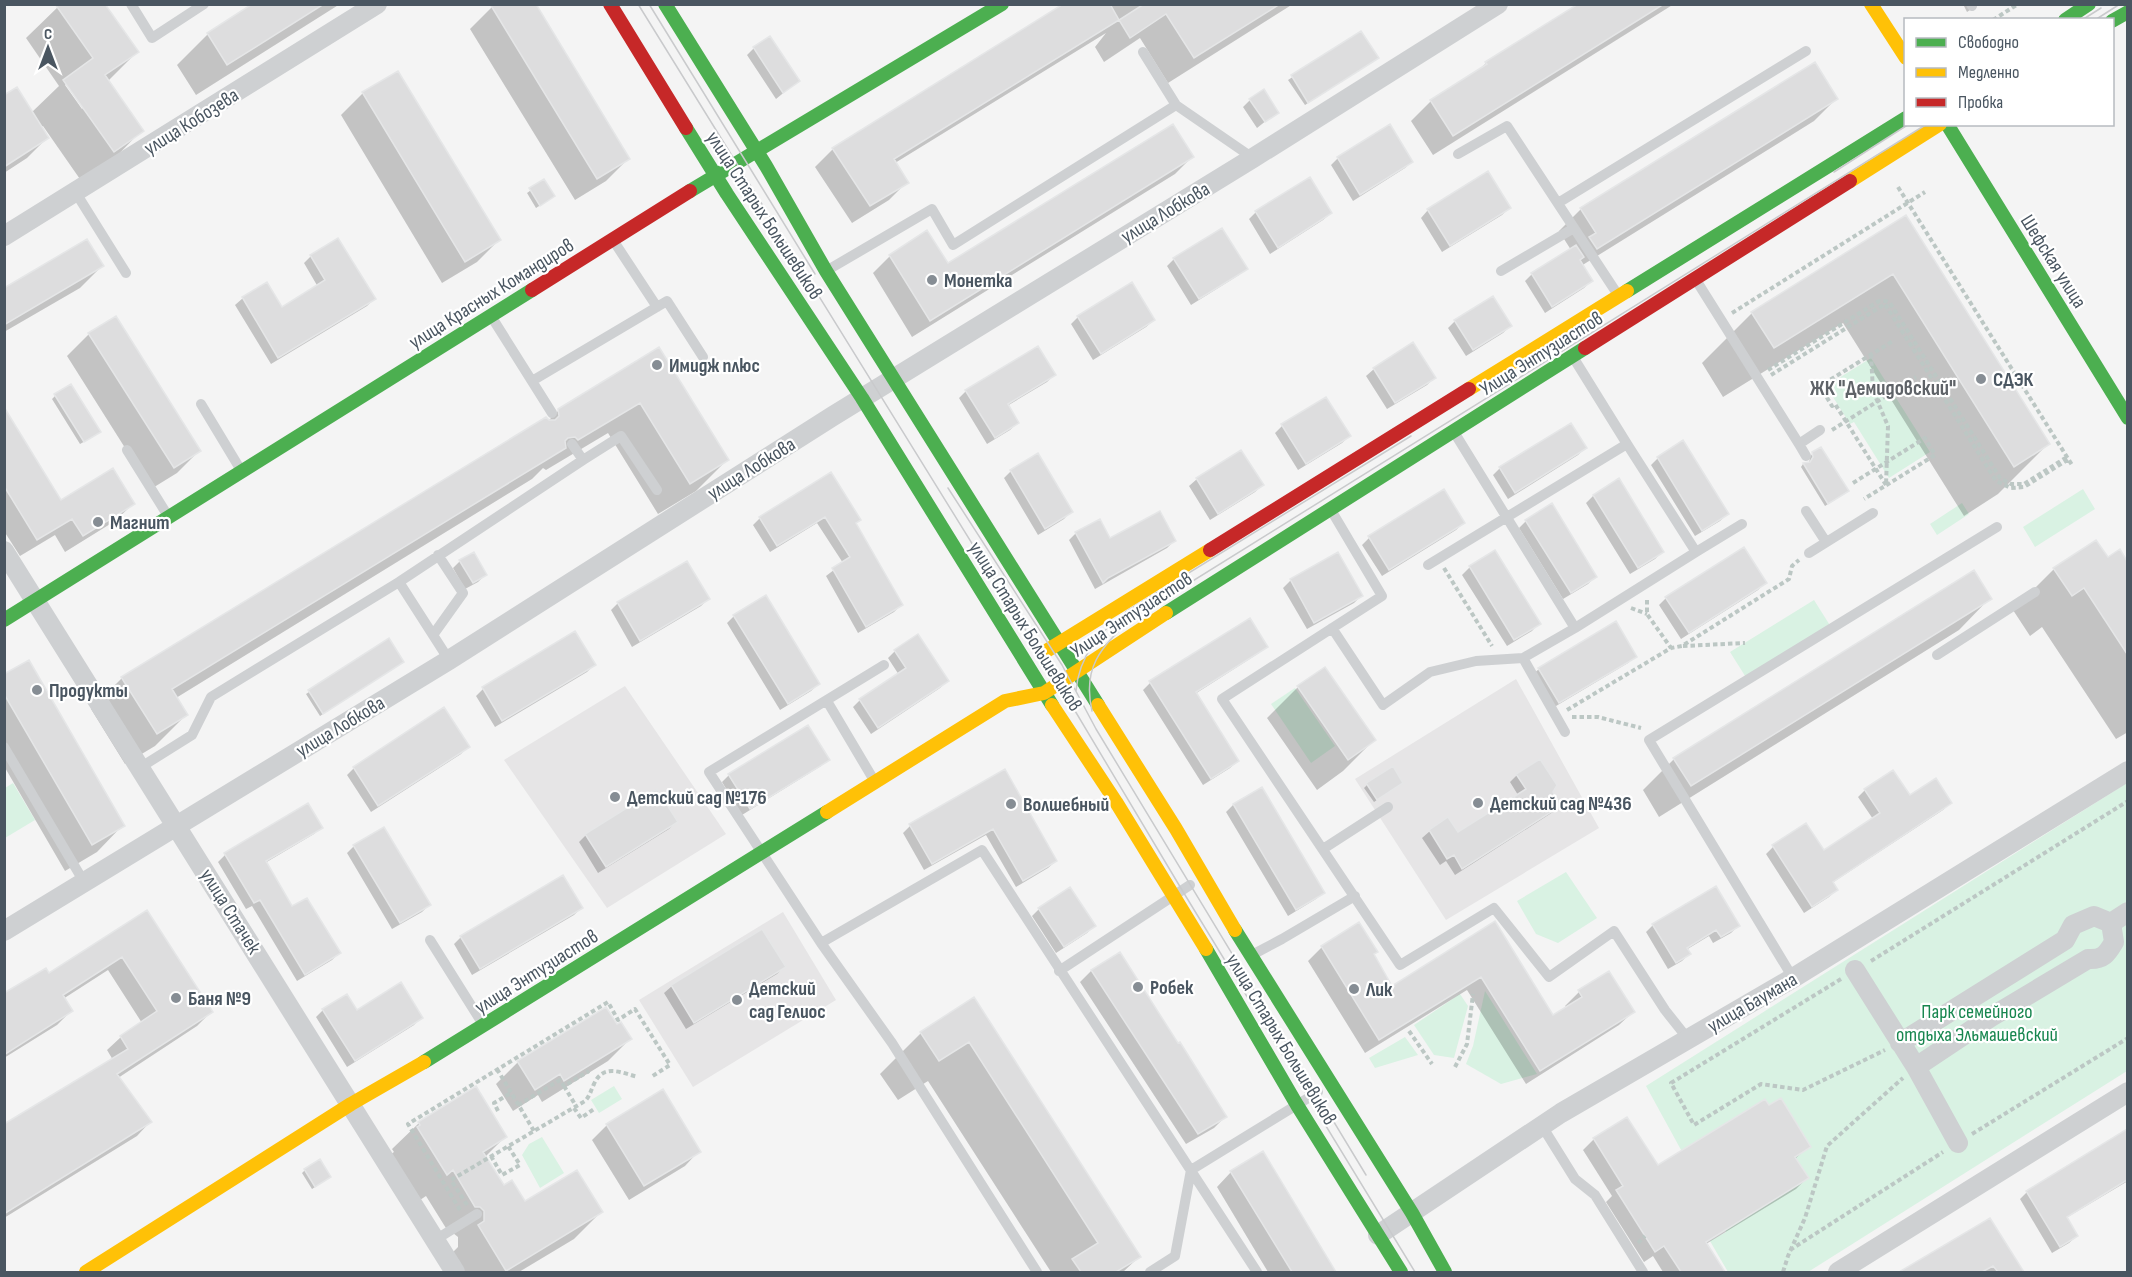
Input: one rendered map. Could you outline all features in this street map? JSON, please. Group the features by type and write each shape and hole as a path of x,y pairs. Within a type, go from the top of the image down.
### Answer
{"street":[{"name":"улица Кобозева","path":"4,236 377,4"},
{"name":"улица Старых Большевиков","path":"610,4 715,176 862,398 1020,673 1044,693 1116,802 1174,895 1297,1105 1401,1272"},
{"name":"улица Старых Большевиков","path":"665,4 757,151 826,271 1176,829 1250,956 1342,1100 1445,1272"},
{"name":"улица Красных Командиров","path":"4,620 982,9 1002,4"},
{"name":"улица Лобкова","path":"4,931 449,660 862,398 1253,158 1498,4"},
{"path":"1871,4 1904,56"},
{"path":"2068,18 2089,4"},
{"path":"2114,20 2127,12"},
{"name":"Улица Энтузиастов","path":"1005,700 1020,673 1059,643 1323,496 1453,431 1572,356 1626,307 1688,268 1904,119"},
{"name":"Улица Энтузиастов","path":"1005,700 1044,693 1077,672 1323,496 1688,268 1936,126"},
{"name":"Шефская улица","path":"1948,126 2127,418"},
{"name":"улица Стачек","path":"4,551 455,1272"},
{"name":"улица Энтузиастов","path":"86,1272 351,1104 484,1026 1005,700"},
{"name":"улица Баумана","path":"1378,1235 1542,1126 1793,978 2127,771"},
{"path":"2111,923 2127,912"},
{"path":"1900,1043 2065,940 2073,925 2094,916 2111,923"},
{"path":"1916,1067 1991,1017 2088,959 2098,960 2108,954 2115,942 2111,923"},
{"path":"1855,970 1916,1067 1958,1143"},
{"path":"1838,1272 2127,1092"}],"lane":[{"path":"131,4 152,38 204,4"},
{"path":"1558,203 1806,51"},
{"path":"1143,52 1176,105 1253,158"},
{"path":"826,271 932,209 953,245 1176,105"},
{"path":"1458,154 1507,126 1626,307"},
{"path":"76,193 126,273"},
{"path":"1501,271 1574,228"},
{"path":"612,239 657,307"},
{"path":"1688,268 1806,456"},
{"path":"532,381 667,301 703,357"},
{"path":"491,316 552,413"},
{"path":"1572,356 1696,552"},
{"path":"201,404 242,472"},
{"path":"1453,431 1575,628"},
{"path":"1799,444 1822,433"},
{"path":"141,767 192,735 211,697 399,582 621,436 657,490"},
{"path":"572,444 583,460"},
{"path":"1433,562 1627,444"},
{"path":"127,450 168,517"},
{"path":"1323,496 1382,596 1222,699 1400,965 1494,908 1549,977 1614,931 1665,1010 1688,1039"},
{"path":"1806,511 1826,542"},
{"path":"1809,553 1873,513"},
{"path":"1332,628 1383,705 1431,672 1476,661 1523,658 1742,524"},
{"path":"1793,978 1649,740 1997,527"},
{"path":"433,635 463,593 438,555"},
{"path":"399,582 449,660"},
{"path":"1937,655 2035,592"},
{"path":"1523,658 1565,732"},
{"path":"884,665 709,772 821,943 892,1043 1037,1272"},
{"path":"827,700 875,782"},
{"path":"4,747 84,882"},
{"path":"1323,849 1388,807"},
{"path":"821,943 982,850 1257,1272"},
{"path":"1059,971 1190,885"},
{"path":"1250,956 1355,896"},
{"path":"430,940 484,1026"},
{"path":"1150,1272 1175,1256 1191,1170 1317,1092"},
{"path":"1542,1126 1575,1179 1595,1195 1643,1272"},
{"path":"435,1240 472,1217"}],"path":[{"path":"1996,18 2018,4"},
{"path":"1898,187 2072,465"},
{"path":"1721,320 1925,192"},
{"path":"1759,379 1885,304 1996,481 2011,488 2024,487 2068,458"},
{"path":"1886,485 1820,386 1893,341"},
{"path":"1871,354 1873,391 1888,426 1886,485"},
{"path":"1822,433 1845,422 1916,377"},
{"path":"1853,483 1925,438 1935,455 1864,499"},
{"path":"1682,646 1789,579 1792,566 1809,553"},
{"path":"1433,562 1501,659"},
{"path":"1647,614 1671,648"},
{"path":"1556,717 1671,648 1745,643"},
{"path":"1556,717 1598,717 1642,728"},
{"path":"1455,1067 1467,1044 1473,994"},
{"path":"472,1217 408,1124 608,1002 618,1020 635,1009 670,1065 651,1077"},
{"path":"1409,1031 1432,1064"},
{"path":"1790,1250 2127,1038"},
{"path":"1783,1272 1790,1250 1805,1218 1827,1146 1916,1067"},
{"path":"497,1070 534,1131"},
{"path":"564,1086 589,1071"},
{"path":"472,1217 451,1180 575,1107 589,1097 595,1082 604,1073 621,1071 638,1077"},
{"path":"518,1105 560,1080 581,1118 594,1109"},
{"path":"498,1111 494,1103 511,1093"},
{"path":"490,1156 502,1176 520,1165 508,1146"}],"shaded area":[{"name":"Детский сад №436","path":"1516,679 1599,828 1446,920 1355,779"},
{"name":"Детский сад №176","path":"625,686 726,834 607,908 504,760"},
{"name":"Детский сад Гелиос","path":"783,912 836,1000 693,1087 639,1000"}],"green space":[{"path":"1871,358 1930,452 1889,478 1854,422 1850,424 1826,386"},
{"path":"2083,489 2095,509 2035,547 2023,527"},
{"path":"1962,503 1969,514 1937,535 1930,524"},
{"path":"1814,600 1831,627 1747,679 1730,652"},
{"path":"1295,688 1335,746 1311,763 1271,704"},
{"path":"13,783 35,820 5,838 5,788"},
{"name":"Парк семейного отдыха Эльмашевский","path":"2127,783 2127,1071 1808,1272 1728,1272 1710,1241 1726,1232 1646,1086"},
{"path":"1566,872 1597,918 1558,943 1536,934 1517,901"},
{"path":"1485,991 1537,1074 1501,1084 1466,1064 1473,1046"},
{"path":"1460,994 1468,1006 1454,1058 1434,1055 1414,1025"},
{"path":"1405,1037 1418,1055 1375,1068 1369,1058"},
{"path":"614,1086 622,1099 599,1113 591,1100"},
{"path":"542,1137 564,1173 540,1188 522,1155 529,1144"}],"building":[{"path":"55,4 105,4 139,52 105,75 144,131 114,152 63,80 93,58"},
{"path":"252,4 324,4 227,65 207,33"},
{"path":"490,4 536,4 630,159 597,179"},
{"path":"1063,4 1110,4 1119,20 894,159 909,183 870,206 832,148"},
{"path":"1144,4 1280,4 1194,58 1166,14 1130,38 1119,20"},
{"path":"1578,4 1664,4 1453,136 1430,100 1487,64 1485,62"},
{"path":"1361,31 1379,58 1308,103 1291,75"},
{"path":"770,36 800,81 783,93 753,47"},
{"path":"1815,62 1838,99 1597,249 1589,237 1596,233 1580,208"},
{"path":"398,71 501,240 465,262 362,92"},
{"path":"17,87 49,138 4,167 4,95"},
{"path":"1264,89 1279,113 1265,122 1249,99"},
{"path":"1173,124 1194,157 930,321 889,255 927,230 948,263"},
{"path":"1390,124 1413,162 1360,195 1337,157"},
{"path":"1488,171 1511,208 1450,246 1427,209"},
{"path":"1310,177 1332,213 1278,248 1255,211"},
{"path":"544,179 555,196 540,206 529,188"},
{"path":"1906,215 2050,444 2014,467 1893,274 1774,348 1751,312"},
{"path":"1222,228 1248,269 1199,299 1173,258"},
{"path":"338,238 376,299 278,358 242,297 267,282 282,307 325,280 310,255"},
{"path":"87,239 104,266 4,325 4,288"},
{"path":"1576,245 1584,257 1580,260 1593,281 1552,307 1531,273"},
{"path":"1132,282 1155,320 1101,354 1077,316"},
{"path":"1493,296 1512,326 1473,350 1454,320"},
{"path":"116,316 201,451 174,468 88,333"},
{"path":"1413,342 1436,378 1395,403 1373,368"},
{"path":"1038,346 1056,375 1008,404 1019,423 995,438 965,390"},
{"path":"659,347 729,460 690,484 640,403 578,440 575,437 568,438 565,441 566,448 172,689 188,715 157,734 121,677 546,417 549,420 555,420 559,416 558,409"},
{"path":"71,384 101,432 84,442 54,394"},
{"path":"1326,397 1351,436 1306,464 1281,424"},
{"path":"4,407 61,500 113,468 135,504 83,536 72,519 37,540 4,486"},
{"path":"1571,423 1587,448 1515,493 1499,467"},
{"path":"1683,440 1729,514 1702,531 1657,457"},
{"path":"1821,447 1849,491 1828,504 1803,463 1810,462 1813,457 1812,452"},
{"path":"1241,450 1264,485 1218,514 1196,478"},
{"path":"1038,453 1073,512 1045,529 1010,470"},
{"path":"831,472 861,520 856,523 903,605 866,627 832,568 850,557 825,517 777,546 759,517"},
{"path":"1619,478 1664,552 1638,568 1593,495"},
{"path":"1444,489 1465,523 1389,570 1368,536"},
{"path":"1552,503 1597,577 1571,593 1525,520"},
{"path":"1160,511 1176,541 1108,578 1103,583 1075,532 1100,519 1110,538"},
{"path":"2096,540 2108,557 2120,549 2127,561 2127,654 2084,588 2072,596 2053,568"},
{"path":"1744,547 1767,583 1689,633 1665,597"},
{"path":"1495,550 1541,624 1514,640 1469,566"},
{"path":"474,552 487,575 473,583 459,560"},
{"path":"1338,552 1363,596 1314,623 1290,579"},
{"path":"687,561 710,599 640,641 617,602"},
{"path":"1974,570 1992,599 1691,786 1673,758"},
{"path":"766,595 820,684 788,704 733,615"},
{"path":"1250,618 1268,647 1196,692 1239,761 1211,779 1149,681"},
{"path":"1616,621 1637,657 1559,703 1538,668"},
{"path":"575,631 596,665 502,721 482,687"},
{"path":"918,634 949,681 878,728 859,699 906,668 894,650"},
{"path":"389,638 404,662 323,714 308,690"},
{"path":"29,660 125,826 92,845 4,694 4,674"},
{"path":"1325,667 1376,740 1348,760 1297,686"},
{"path":"444,707 470,747 378,806 353,767"},
{"path":"808,725 830,760 750,809 728,774"},
{"path":"1540,759 1557,785 1553,792 1562,805 1462,869 1454,855 1447,859 1429,830 1448,817 1458,832 1526,789 1516,774"},
{"path":"1393,766 1403,783 1377,800 1366,783"},
{"path":"1005,769 1057,861 1023,881 993,829 932,864 909,824"},
{"path":"1893,770 1910,795 1936,778 1952,803 1833,882 1838,890 1812,907 1772,845 1806,823 1824,850 1880,813 1864,789"},
{"path":"1262,787 1325,893 1296,910 1233,804"},
{"path":"657,789 678,822 606,867 585,834"},
{"path":"308,803 323,828 266,861 292,906 307,898 341,953 305,975 260,900 254,903 224,853"},
{"path":"384,827 431,905 400,923 353,845"},
{"path":"563,875 583,908 480,969 460,936"},
{"path":"1716,886 1740,926 1721,937 1716,930 1687,948 1691,954 1676,963 1652,924"},
{"path":"1070,887 1096,926 1064,947 1038,908"},
{"path":"147,910 213,1012 117,1074 152,1122 4,1214 4,1124 128,1049 120,1036 157,1011 122,957 63,995 73,1011 4,1055 4,993 46,968 49,973"},
{"path":"1495,921 1553,1015 1582,997 1578,990 1609,971 1635,1012 1540,1071 1481,977 1379,1040 1321,946 1359,922 1378,952 1374,954 1392,986"},
{"path":"762,929 786,967 694,1023 671,985"},
{"path":"1120,952 1227,1117 1198,1134 1091,970"},
{"path":"401,982 423,1018 355,1061 322,1009 347,994 357,1010"},
{"path":"974,997 1141,1257 1116,1272 1081,1272 1072,1259 1098,1243 969,1042 939,1061 920,1032"},
{"path":"606,1007 617,1024 621,1022 632,1039 564,1081 560,1074 535,1090 517,1061"},
{"path":"476,1086 507,1137 483,1152 504,1185 512,1180 525,1201 577,1170 603,1212 506,1271 478,1225 484,1221 484,1211 480,1207 475,1207 453,1170 447,1175 417,1127 420,1125 418,1122"},
{"path":"663,1089 701,1152 644,1186 606,1124"},
{"path":"1781,1098 1811,1147 1795,1157 1809,1178 1706,1242 1725,1272 1681,1272 1664,1246 1655,1252 1616,1190 1623,1186 1593,1138 1627,1117 1658,1165 1765,1099 1769,1105"},
{"path":"2127,1129 2127,1180 2067,1217 2078,1236 2060,1247 2026,1191"},
{"path":"1263,1151 1336,1272 1292,1272 1230,1171"},
{"path":"320,1159 331,1177 315,1187 304,1169"},
{"path":"1990,1218 2024,1272 1998,1272 1993,1266 1982,1272 1899,1272"}],"tram line":[{"path":"638,4 1059,684 1415,1272"},
{"path":"649,4 815,274"},
{"path":"2098,18 2120,4"},
{"path":"2085,18 2101,8"},
{"path":"1834,172 1906,126"},
{"path":"1092,711 1090,682 1096,660 1110,640 1130,620 1924,126"},
{"path":"1076,691 1081,666 1092,645 1127,611 1411,436"},
{"path":"948,488 1062,665 1096,729 1366,1175"}],"traffic: fast":[{"path":"665,4 766,166 826,271 1098,705"},
{"path":"690,191 1002,4"},
{"path":"2068,18 2089,4"},
{"path":"2114,20 2128,12"},
{"path":"1627,291 1904,119"},
{"path":"1948,126 2128,418"},
{"path":"686,128 862,398 1052,705"},
{"path":"4,620 532,290"},
{"path":"1166,613 1585,348"},
{"path":"424,1062 827,812"},
{"path":"1235,930 1412,1213 1445,1272"},
{"path":"1206,949 1297,1105 1401,1272"}],"traffic: slow":[{"path":"1871,4 1904,55"},
{"path":"1850,181 1937,126"},
{"path":"1469,389 1627,291"},
{"path":"1043,653 1210,550"},
{"path":"827,812 1005,701 1044,693 1166,613"},
{"path":"1052,705 1116,802 1206,949"},
{"path":"1098,705 1176,829 1235,930"},
{"path":"86,1272 351,1104 424,1062"}],"traffic: jam":[{"path":"610,4 686,128"},
{"path":"1585,348 1850,181"},
{"path":"532,290 690,191"},
{"path":"1210,550 1469,389"}],"place":[{"name":"Монетка","path":"932,280"},
{"name":"Имидж плюс","path":"657,365"},
{"name":"СДЭК","path":"1981,379"},
{"name":"Магнит","path":"98,522"},
{"name":"Продукты","path":"37,690"},
{"name":"Детский сад №176","path":"615,797"},
{"name":"Детский сад №436","path":"1478,803"},
{"name":"Волшебный","path":"1011,804"},
{"name":"Робек","path":"1138,987"},
{"name":"Лик","path":"1354,989"},
{"name":"Баня №9","path":"176,998"},
{"name":"Детский сад Гелиос","path":"737,1000"}],"district":[{"name":"ЖК \"Демидовский\"","path":"1883,388"}]}
